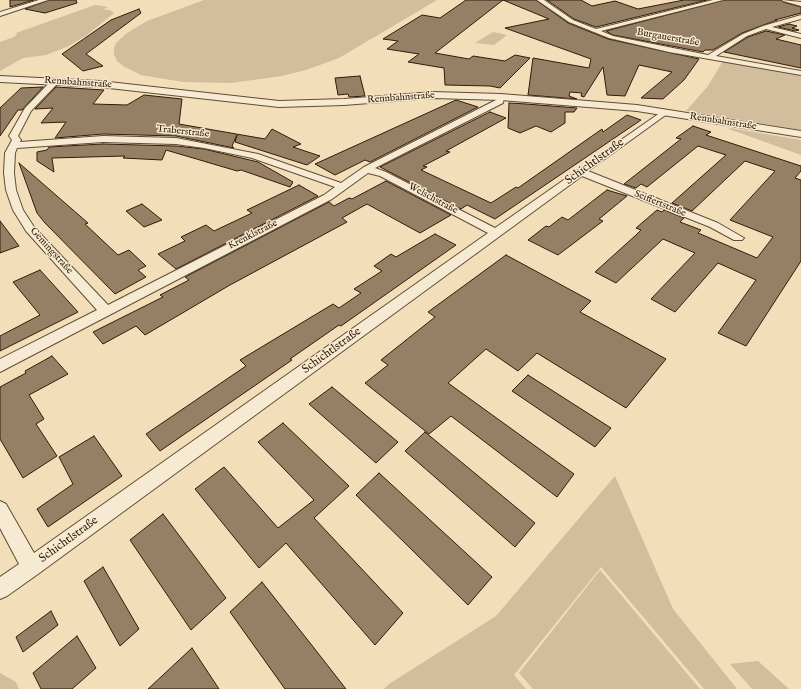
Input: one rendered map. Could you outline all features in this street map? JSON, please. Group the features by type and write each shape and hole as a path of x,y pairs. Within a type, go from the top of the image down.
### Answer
{"street":[{"path":"0,14 45,0"},
{"name":"Burgauerstraße","path":"540,0 571,21 593,31 643,44 801,73"},
{"path":"593,31 633,20 720,0"},
{"path":"785,0 801,4"},
{"path":"682,2 695,5"},
{"path":"711,56 745,35 765,27 801,17"},
{"path":"765,27 801,36"},
{"name":"Rennbahnstraße","path":"0,79 56,81 160,90 280,104 433,95 501,97 626,107 801,134"},
{"name":"Gemingstraße","path":"56,81 28,110 12,139 9,173 12,190 18,210 30,229 105,310"},
{"name":"Krenklstraße","path":"0,366 105,310 328,197 368,168 500,101 501,97"},
{"name":"Schichtlstraße","path":"0,590 664,112"},
{"name":"Traberstraße","path":"12,139 103,139 176,141 204,144 255,156 343,187"},
{"name":"Welschstraße","path":"368,168 384,174 497,232"},
{"name":"Seiffertstraße","path":"581,172 714,226 738,238"},
{"path":"0,510 31,567"}],"shaded area":[{"path":"204,0 437,0 339,58 306,70 282,76 231,83 183,82 141,75 123,66 117,61 114,54 114,48 116,43 127,33 147,21"},
{"path":"95,5 108,7 103,10 110,10 114,13 87,35 69,46 46,55 23,58 0,71 0,42 14,37 17,34 16,33"},
{"path":"493,32 507,35 494,45 475,43"},
{"path":"723,61 801,76 801,130 686,111 708,86"},
{"path":"729,129 801,140 801,155"},
{"path":"615,476 673,609 737,689 704,689 601,567 514,675 526,689 384,689 389,684 496,616"},
{"path":"600,570 700,689 533,689 519,673"},
{"path":"758,661 789,689 752,689 730,664"},
{"path":"0,673 16,682 19,689 0,689"}],"building":[{"path":"10,0 34,0 10,7"},
{"path":"49,0 76,0 77,3 45,13 25,9"},
{"path":"466,0 503,0 435,53 469,59 473,56 505,61 515,55 530,58 500,88 490,86 445,85 444,68 408,62 419,54 387,49 398,41 383,39 422,15 440,18"},
{"path":"503,0 536,0 568,23 608,39 699,59 684,80 663,99 641,98 672,72 639,65 625,96 607,95 603,67 584,97 581,96 582,93 570,92 569,96 577,99 528,95 533,58 589,68 591,59 505,28 549,19"},
{"path":"547,0 581,0 592,6 615,1 638,9 684,0 707,0 596,27 574,19"},
{"path":"724,0 781,0 783,2 801,7 801,13 775,20 777,20 742,33 713,50 705,50 703,52 613,35 606,31"},
{"path":"139,9 141,13 86,54 103,66 83,71 62,54 111,20"},
{"path":"789,24 797,26 792,28 799,30 795,31 778,27"},
{"path":"766,31 785,35 776,39 801,45 801,68 724,52 748,37"},
{"path":"360,76 365,96 349,97 348,94 338,95 335,78"},
{"path":"43,87 22,110 18,110 0,136 0,108 21,88"},
{"path":"56,87 104,90 93,104 127,105 144,95 182,99 179,124 265,139 272,129 301,144 293,147 320,156 307,165 235,142 237,135 232,146 234,148 176,136 103,134 55,138 66,122 41,123 53,108 35,109"},
{"path":"456,100 478,107 370,162 365,160 335,175 315,164"},
{"path":"509,103 577,108 574,112 565,112 565,123 551,132 536,126 520,133 508,128"},
{"path":"490,112 506,118 446,151 450,152 423,166 427,167 421,170 491,203 516,187 518,188 602,129 603,132 627,115 641,120 495,219 467,205 461,209 380,167"},
{"path":"693,126 711,132 706,135 801,166 801,171 795,178 801,180 801,261 746,346 718,333 756,280 718,263 675,312 651,299 695,253 663,239 616,283 595,272 641,230 636,228 657,210 662,212 664,210 684,218 680,222 701,230 698,233 757,258 773,237 730,220 775,171 745,161 692,211 672,203 726,155 698,146 647,187 641,184 636,188 624,184 681,139 676,138"},
{"path":"103,144 176,146 204,149 258,162 293,182 290,187 241,170 237,171 166,150 162,160 123,158 125,156 52,158 54,172 37,161 37,152 47,150 49,147"},
{"path":"19,163 88,223 85,224 118,255 129,250 146,266 138,270 146,277 115,294 37,213"},
{"path":"386,181 451,215 420,233 367,204 342,218 347,222 230,285 145,335 136,326 103,344 93,332 163,297 160,295 189,280 185,277 329,202 334,206 349,198 352,199"},
{"path":"299,185 318,196 176,269 158,254 185,241 181,237 206,225 214,231 252,213 247,210"},
{"path":"607,190 627,196 599,219 603,221 558,255 528,240 546,226 549,227 562,217 568,220"},
{"path":"142,204 162,220 144,227 126,211"},
{"path":"0,221 19,246 0,253"},
{"path":"435,234 456,245 341,326 339,325 290,359 292,360 160,451 146,434 246,366 240,360 333,304 339,308 361,293 354,289 382,271 374,266 391,254 396,257"},
{"path":"506,255 591,301 580,312 666,359 626,408 537,353 518,371 486,349 448,383 574,474 557,497 451,416 429,434 365,383 388,365 381,360 435,317 428,312"},
{"path":"40,270 78,312 0,351 0,336 40,315 13,282"},
{"path":"52,356 68,374 29,395 44,419 36,424 57,456 23,478 0,439 0,387 26,373 25,371"},
{"path":"528,375 611,428 595,447 512,391"},
{"path":"332,387 398,442 376,463 309,404"},
{"path":"283,423 349,486 314,518 403,613 375,645 286,543 259,568 195,489 224,467 278,528 314,500 258,442"},
{"path":"425,432 535,523 515,547 405,451"},
{"path":"94,436 122,476 48,527 37,509 73,484 59,457"},
{"path":"379,473 492,577 468,605 356,495"},
{"path":"163,514 226,598 191,630 130,540"},
{"path":"103,567 139,629 120,646 84,581"},
{"path":"262,582 346,689 285,689 230,612"},
{"path":"51,611 58,625 23,652 16,637"},
{"path":"77,636 96,668 72,689 41,689 33,673"},
{"path":"192,648 219,689 148,689"}]}
